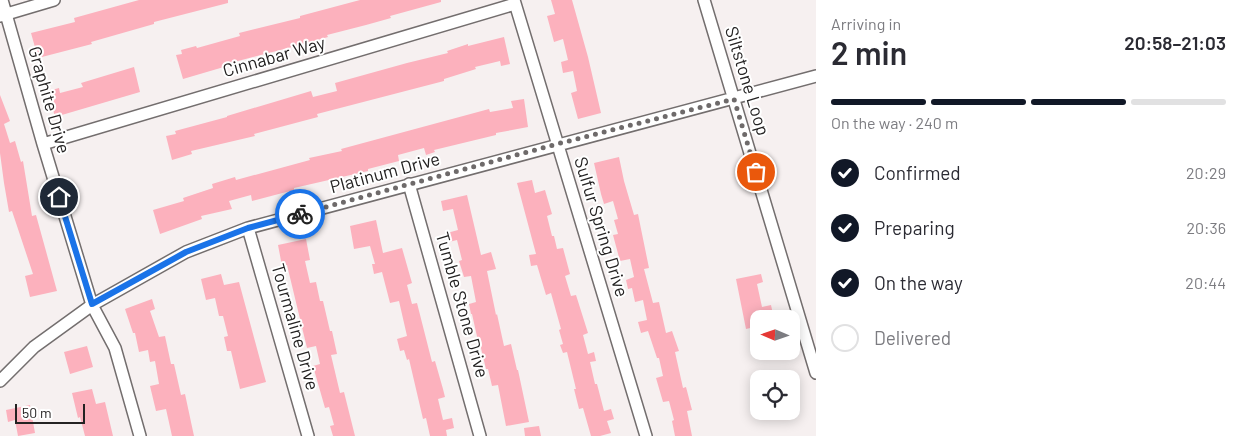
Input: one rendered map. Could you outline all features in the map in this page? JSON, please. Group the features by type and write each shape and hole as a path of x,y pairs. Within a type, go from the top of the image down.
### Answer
{"street":[{"name":"Graphite Drive","path":"2,0 3,15 92,304 115,348 140,436"},
{"path":"3,15 54,0"},
{"name":"Siltstone Loop","path":"704,0 816,373"},
{"name":"Cinnabar Way","path":"43,144 515,2"},
{"name":"Sulfur Spring Drive","path":"515,2 646,436"},
{"name":"Platinum Drive","path":"0,381 34,347 92,304 186,252 248,228 816,76"},
{"name":"Tumble Stone Drive","path":"409,184 480,436"},
{"name":"Tourmaline Drive","path":"248,228 308,436"}],"building":[{"path":"139,0 228,0 228,3 154,22 154,24 91,42 92,44 38,58 31,33 75,22 74,18"},
{"path":"360,0 441,0 441,2 327,35 328,37 234,62 234,64 183,79 176,55 182,54 181,50 196,46 197,48 240,36 239,33 300,18 300,16"},
{"path":"551,0 572,0 601,113 578,119 571,93 577,91 573,71 563,73 561,62 568,60 563,39 554,42 547,16 555,14"},
{"path":"504,37 510,64 501,66 500,61 475,67 476,69 444,79 444,81 317,114 318,117 254,134 255,136 191,151 192,154 172,160 166,136 176,134 175,131 311,91 313,97 337,91 335,83 448,53 447,51 468,44 468,46"},
{"path":"134,67 140,92 55,117 48,91 59,88 60,93 83,87 81,83"},
{"path":"0,95 10,121 4,124 10,143 15,141 21,162 23,161 32,216 36,215 57,291 30,297 25,276 33,274 12,211 9,212 4,183 0,153"},
{"path":"524,99 528,127 496,133 496,135 434,150 435,152 426,155 424,148 398,155 399,161 368,169 368,171 294,188 294,190 252,201 251,195 229,201 232,209 201,216 202,219 160,234 153,210 184,201 183,198 213,188 212,184 235,177 236,180 310,160 309,158 342,151 341,149 489,109 490,112 513,108 511,101"},
{"path":"619,157 634,215 638,214 649,268 644,269 653,303 659,302 666,333 672,331 679,351 675,352 683,388 686,387 692,410 687,411 692,436 675,436 672,421 674,420 669,401 663,402 656,378 663,376 659,358 657,358 648,331 641,333 638,322 647,320 643,300 635,302 632,288 628,289 626,280 634,277 630,259 620,261 613,235 618,234 614,220 618,219 613,201 604,204 601,194 594,163"},
{"path":"532,180 535,193 545,190 552,214 547,216 552,236 554,236 557,249 563,248 570,274 565,276 571,296 576,295 588,333 583,335 588,354 594,352 596,361 590,362 595,384 597,384 604,411 611,409 614,419 607,421 611,433 591,436 583,408 579,409 567,352 563,353 560,345 563,344 559,330 561,329 551,293 546,295 537,265 531,266 529,255 536,254 517,183"},
{"path":"467,195 481,255 491,252 496,269 487,271 496,315 504,346 511,344 529,422 506,426 498,385 492,386 471,314 469,304 476,302 471,276 464,277 459,261 462,260 457,240 449,242 447,233 458,230 453,209 443,211 441,201"},
{"path":"376,220 383,253 402,248 412,283 407,285 412,304 417,303 432,362 435,361 445,397 438,399 443,420 452,418 454,428 446,430 447,436 430,436 426,418 423,419 409,359 407,360 404,350 400,351 397,339 407,336 399,301 390,303 382,272 374,274 372,264 375,264 370,246 354,249 350,226"},
{"path":"306,239 310,260 305,261 310,283 316,282 320,301 323,301 330,331 332,331 337,354 331,355 340,393 344,392 355,436 333,436 330,426 334,425 329,407 325,408 313,366 320,364 316,346 307,348 287,265 282,266 278,245"},
{"path":"221,274 224,285 239,282 266,382 240,389 231,351 227,351 224,337 228,336 223,316 219,316 215,298 206,300 201,279"},
{"path":"761,274 763,282 757,284 762,307 771,305 772,310 750,310 750,328 746,329 736,279"},
{"path":"152,299 155,309 150,311 159,337 165,336 171,364 174,364 181,395 185,394 194,436 172,436 166,409 156,411 150,386 159,384 155,361 150,362 148,350 139,352 135,333 133,333 125,309"},
{"path":"87,346 93,367 70,374 64,352"},
{"path":"92,389 96,404 105,402 113,436 85,436 72,393"},
{"path":"30,405 35,433 18,436 15,420 8,422 6,410"},
{"path":"539,426 541,436 525,436 524,428"}],"way so far":[{"path":"300,214 557,144 734,99 756,172"}],"route":[{"path":"59,197 92,304 186,252 248,228 300,214"}]}
